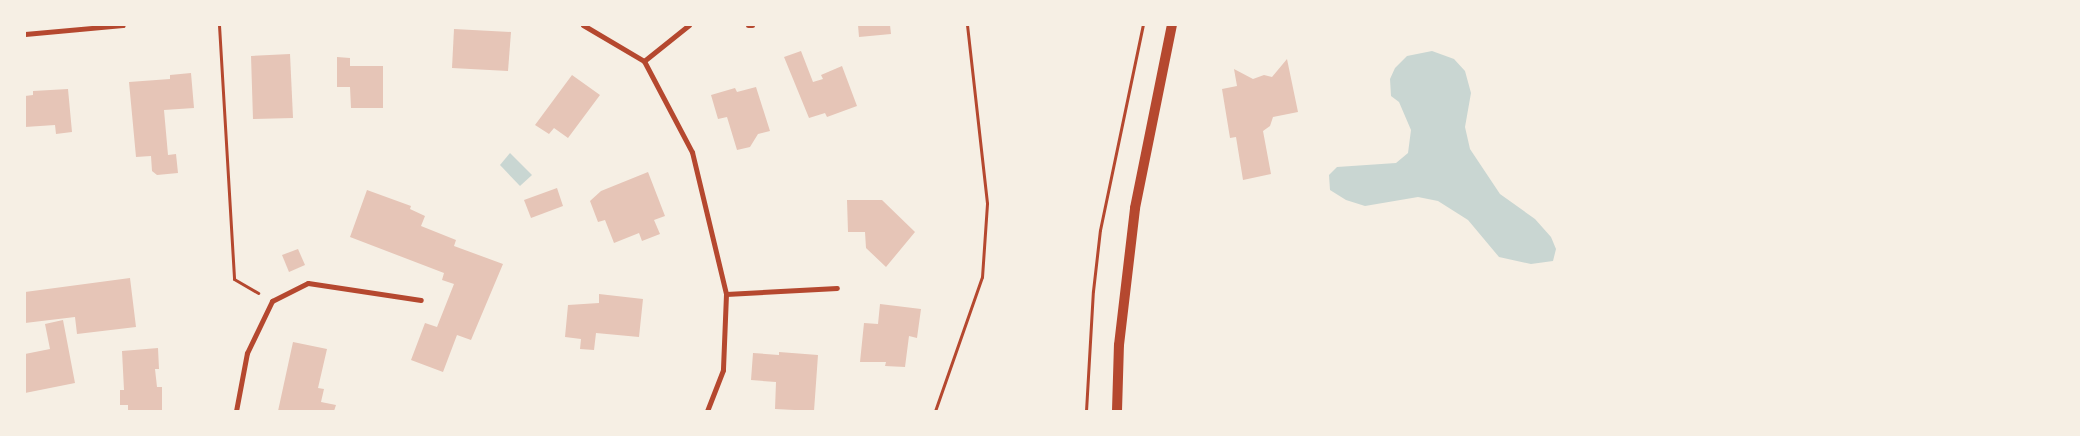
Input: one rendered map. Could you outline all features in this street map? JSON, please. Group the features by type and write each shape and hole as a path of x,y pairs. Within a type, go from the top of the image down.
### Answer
{"main road":[{"path":"1116,411 1119,344 1135,208 1172,25"}],"street":[{"path":"25,34 124,25"},
{"path":"583,25 644,61 692,152 726,294 723,370 707,411"},
{"path":"644,61 689,25"},
{"path":"236,411 247,353 272,301 308,283 422,300"},
{"path":"726,294 837,288"}],"path":[{"path":"219,25 234,279 272,301"},
{"path":"935,411 982,277 987,203 968,25"},
{"path":"1086,411 1093,291 1100,230 1144,25"}],"shaded area":[{"path":"1432,51 1454,59 1465,71 1471,93 1465,127 1470,149 1500,194 1535,219 1551,237 1556,249 1553,261 1531,264 1499,257 1468,220 1438,201 1418,197 1365,206 1346,200 1330,190 1329,175 1337,167 1396,163 1408,153 1411,130 1399,102 1391,96 1390,79 1395,68 1407,56"},
{"path":"510,153 532,175 520,186 500,165"}],"building":[{"path":"858,25 890,25 891,34 859,37"},
{"path":"454,29 511,32 508,71 452,68"},
{"path":"801,51 813,82 823,79 821,75 842,66 857,106 827,117 825,113 809,118 784,57"},
{"path":"290,54 293,118 253,119 251,56"},
{"path":"337,57 350,58 350,66 383,66 383,108 351,108 350,87 337,87"},
{"path":"1287,59 1298,112 1273,117 1270,126 1263,131 1271,174 1243,180 1236,137 1230,138 1222,89 1237,86 1234,69 1253,79 1264,75 1272,77"},
{"path":"191,73 194,108 164,110 168,155 176,154 178,173 157,175 152,171 151,156 136,157 129,82 170,79 170,75"},
{"path":"572,75 600,95 568,138 554,128 549,134 535,125"},
{"path":"756,87 770,131 758,134 750,147 737,150 727,117 718,119 711,95 735,88 737,92"},
{"path":"68,89 72,132 56,134 55,125 25,127 25,96 33,95 33,91"},
{"path":"648,172 665,216 654,220 660,234 642,241 639,233 614,243 605,220 598,222 590,201 601,191"},
{"path":"557,188 563,206 531,218 524,200"},
{"path":"367,190 411,206 410,209 425,216 421,226 456,240 454,246 503,264 471,340 457,335 443,372 411,360 425,323 437,327 454,284 442,280 444,273 350,237"},
{"path":"847,200 882,200 915,232 886,267 866,248 865,232 848,232"},
{"path":"298,249 305,265 289,272 282,255"},
{"path":"130,278 136,327 77,334 75,317 25,323 25,292"},
{"path":"599,294 643,299 639,337 596,333 594,350 580,349 581,339 565,337 568,305 599,303"},
{"path":"880,304 921,309 917,338 909,336 905,367 885,366 886,362 860,362 864,323 878,324"},
{"path":"63,320 75,383 25,393 25,354 50,349 45,324"},
{"path":"293,342 327,349 318,388 324,389 321,402 336,405 334,411 278,411"},
{"path":"158,348 159,369 155,369 157,387 162,387 162,411 128,411 128,405 120,405 120,390 124,390 122,351"},
{"path":"779,352 818,355 814,411 775,409 776,382 751,380 753,353 779,355"}]}
